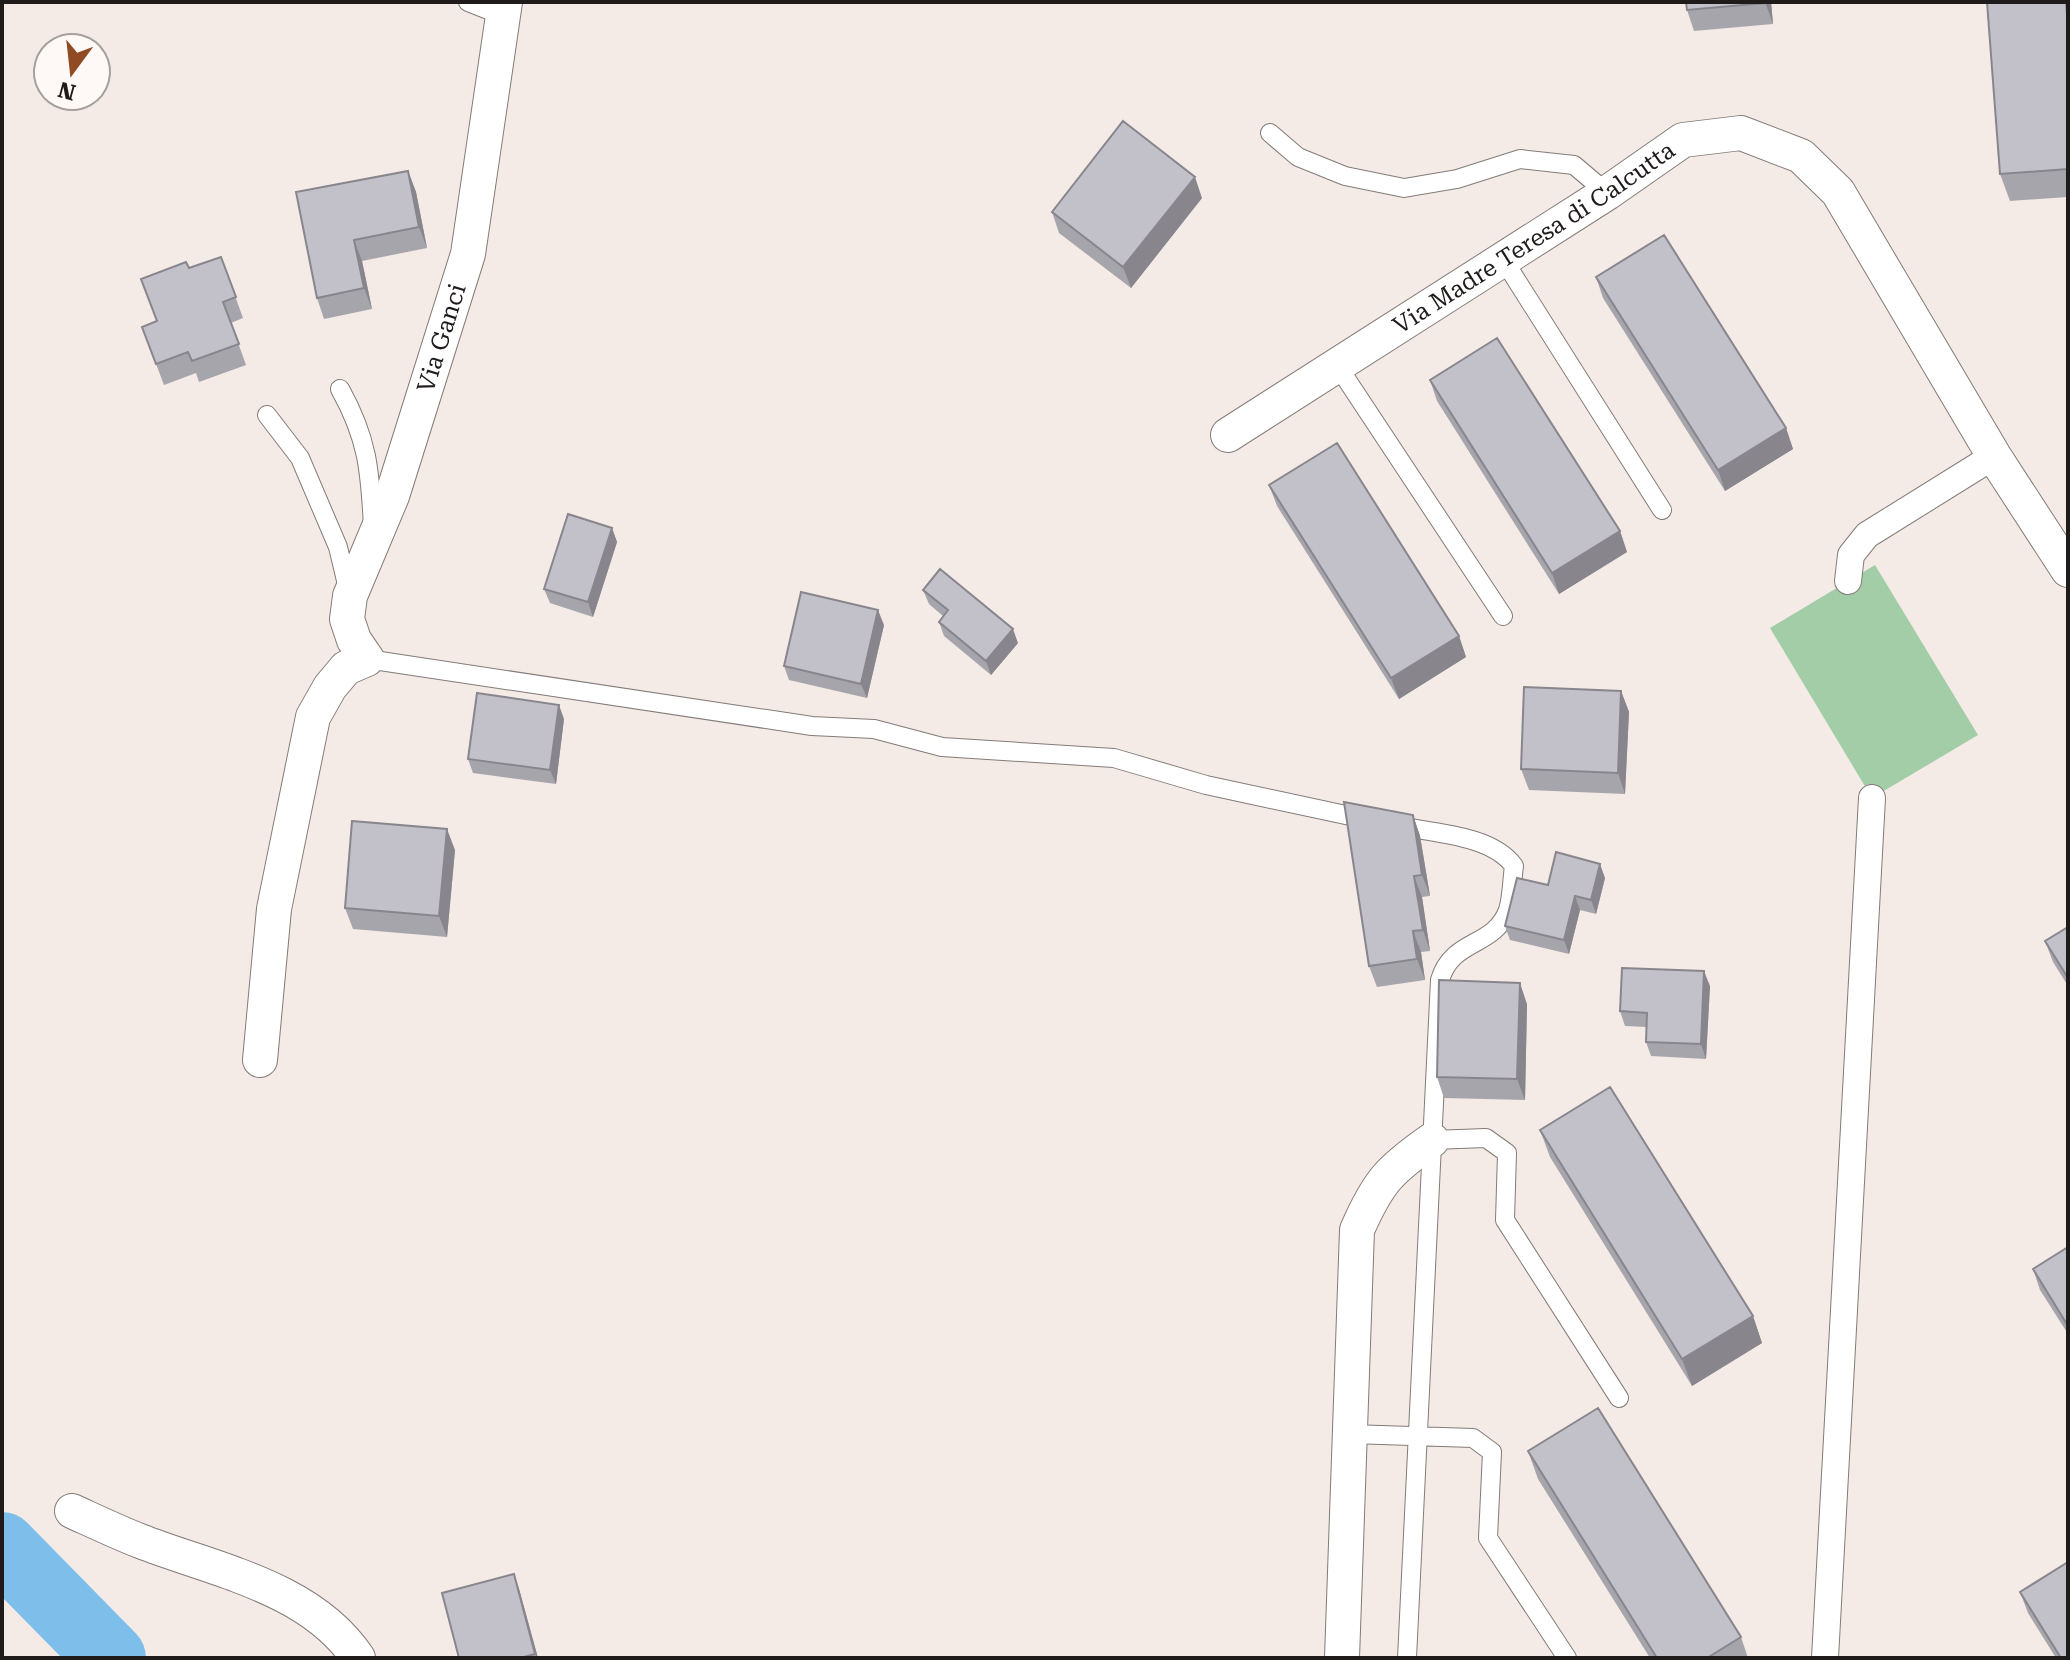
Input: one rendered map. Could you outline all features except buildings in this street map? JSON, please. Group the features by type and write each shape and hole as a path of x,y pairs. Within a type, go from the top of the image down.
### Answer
{"street":[{"name":"Via Ganci","path":"367,659 354,640 347,619 350,596 392,496 468,254 504,9"},
{"name":"Via Madre Teresa di Calcutta","path":"1228,435 1607,193 1683,140 1741,133 1801,156 1838,192 1994,456 2068,570"},
{"path":"1848,581 1851,555 1867,535 1994,456"},
{"path":"260,1060 274,909 313,717 330,687 346,668 367,659"},
{"path":"1825,1658 1872,798"},
{"path":"1342,1658 1357,1230 1374,1190 1396,1165 1432,1140"},
{"path":"72,1511 138,1540 274,1589 342,1635 358,1658"}],"lane":[{"path":"468,2 504,9"},
{"path":"1270,133 1298,157 1322,167 1345,176 1404,188 1457,179 1520,159 1574,165 1607,193"},
{"path":"1503,259 1662,510"},
{"path":"1337,365 1503,616"},
{"path":"340,389 360,424 370,479 373,541"},
{"path":"267,415 300,458 338,547 350,596"},
{"path":"367,659 812,726 874,729 942,747 1114,758 1206,785 1485,845 1507,857 1514,866 1508,909 1500,926 1488,937 1458,950 1444,964 1440,980 1407,1658"},
{"path":"1432,1140 1486,1138 1507,1153 1505,1220 1619,1398"},
{"path":"1350,1434 1473,1438 1492,1452 1488,1538 1567,1658"}],"green space":[{"path":"1875,565 1978,735 1872,798 1770,628"}],"waterway":[{"path":"2,1547 111,1658"}]}
